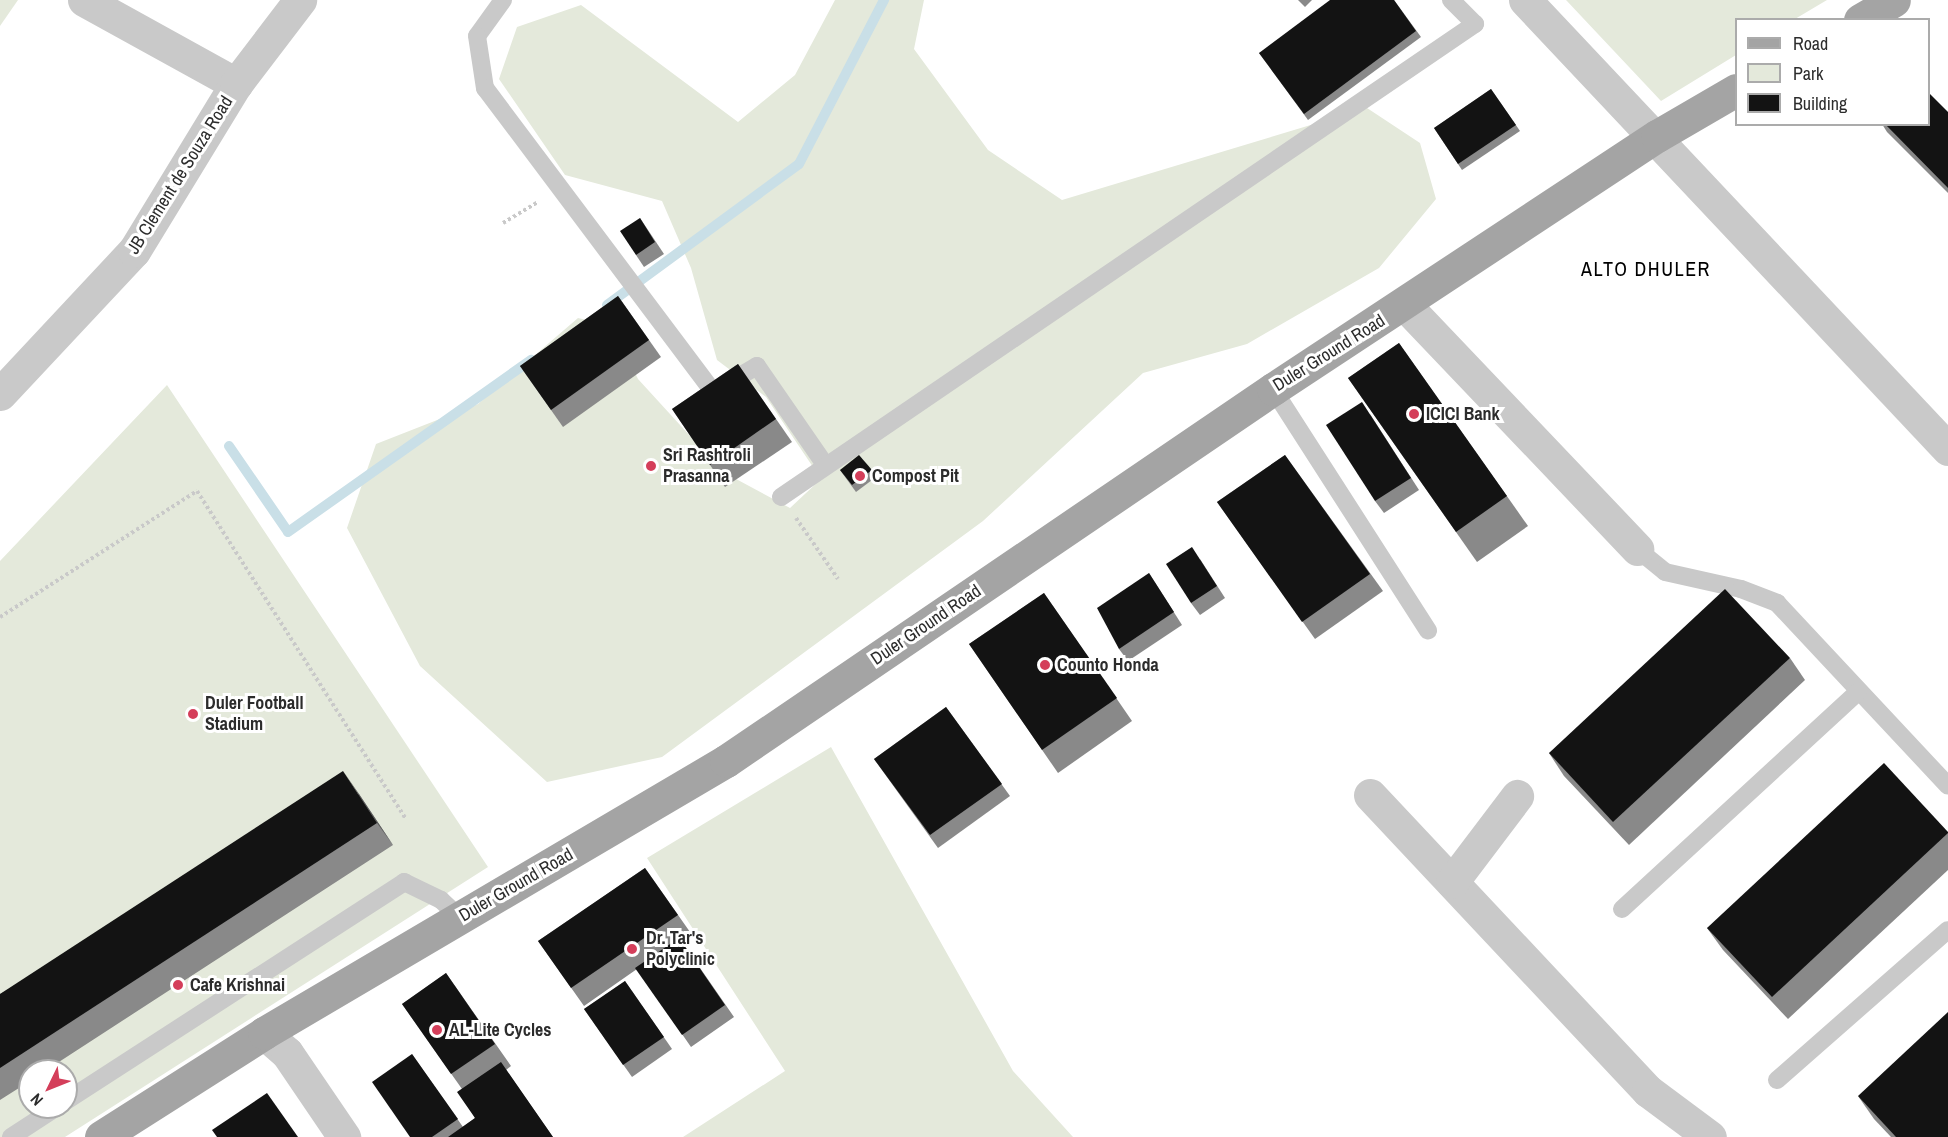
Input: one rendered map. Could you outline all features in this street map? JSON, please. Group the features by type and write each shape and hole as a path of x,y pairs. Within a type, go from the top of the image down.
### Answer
{"main road":[{"path":"1863,18 1894,0"},
{"name":"Duler Ground Road","path":"101,1137 264,1032 726,761 1273,389 1405,305 1657,136 1735,91"}],"street":[{"path":"84,0 236,84"},
{"name":"JB Clement de Souza Road","path":"0,394 134,251 236,84 300,0"},
{"path":"1525,0 1657,136 1671,157 1948,449"},
{"path":"1405,305 1637,549"},
{"path":"1370,795 1648,1091 1710,1137"},
{"path":"1452,882 1517,796"},
{"path":"264,1032 287,1053 344,1137"}],"lane":[{"path":"503,0 477,36 485,88 713,392 757,366 826,466"},
{"path":"781,497 1475,24 1451,0"},
{"path":"1273,389 1428,630"},
{"path":"1637,549 1665,572 1742,589 1777,603 1948,786"},
{"path":"1622,909 1858,692"},
{"path":"78,1093 404,882 441,900 460,918"},
{"path":"1777,1080 1948,930"},
{"path":"11,1137 39,1119"}],"path":[{"path":"503,223 559,187"},
{"path":"0,617 197,491 406,819"},
{"path":"781,497 838,579"},
{"path":"15,1080 18,1085"}],"green space":[{"path":"0,0 18,0 0,26"},
{"path":"835,0 924,0 914,49 988,150 1062,200 1367,108 1420,143 1436,199 1379,268 1247,344 1143,373 983,521 662,757 547,782 420,666 347,528 376,444 478,404 578,318 612,326 638,379 723,472 790,508 821,479 766,397 717,360 691,268 662,201 565,175 499,79 517,27 581,5 738,122 795,75"},
{"path":"1566,0 1827,0 1797,18 1735,18 1735,56 1661,101"},
{"name":"Duler Football Stadium","path":"167,385 488,867 65,1137 0,1137 0,561"},
{"path":"831,747 1013,1071 1073,1137 683,1137 785,1071 647,858"}],"building":[{"path":"1330,0 1394,0 1416,31 1304,114 1259,53"},
{"path":"1491,89 1516,125 1458,164 1434,128"},
{"path":"1930,94 1948,112 1948,188 1887,126 1930,126"},
{"path":"640,218 655,242 636,255 620,231"},
{"path":"618,296 649,340 551,410 520,366"},
{"path":"1399,343 1507,496 1456,532 1348,378"},
{"path":"738,364 776,419 710,465 672,409"},
{"path":"1362,402 1411,478 1375,501 1326,425"},
{"path":"859,455 872,470 852,485 840,470"},
{"path":"1285,455 1370,574 1302,622 1217,502"},
{"path":"1192,547 1217,586 1191,603 1166,564"},
{"path":"1149,573 1174,612 1119,649 1097,608"},
{"path":"1725,589 1790,658 1613,822 1549,753"},
{"path":"1044,593 1117,698 1042,750 969,644"},
{"path":"946,707 1002,784 930,835 874,759"},
{"path":"1884,763 1948,833 1772,997 1707,928"},
{"path":"343,771 377,823 0,1068 0,994"},
{"path":"645,868 678,915 571,988 538,941"},
{"path":"679,938 725,1005 682,1035 635,968"},
{"path":"446,973 495,1044 451,1074 402,1004"},
{"path":"625,981 664,1037 623,1065 584,1009"},
{"path":"1948,1012 1948,1137 1896,1137 1858,1096"},
{"path":"412,1054 458,1119 432,1137 410,1137 372,1082"},
{"path":"501,1062 553,1137 448,1137 475,1118 457,1092"},
{"path":"267,1093 298,1137 217,1137 212,1130"}],"waterway":[{"path":"607,305 799,164 884,0"},
{"path":"229,446 288,532 531,360"}],"place":[{"name":"ICICI Bank","path":"1414,414"},
{"name":"Sri Rashtroli Prasanna","path":"651,466"},
{"name":"Compost Pit","path":"860,476"},
{"name":"Counto Honda","path":"1045,665"},
{"name":"Duler Football Stadium","path":"193,714"},
{"name":"Dr. Tar's Polyclinic","path":"632,949"},
{"name":"Cafe Krishnai","path":"178,985"},
{"name":"AL-Lite Cycles","path":"437,1030"}],"district":[{"name":"ALTO DHULER","path":"1646,268"}]}
